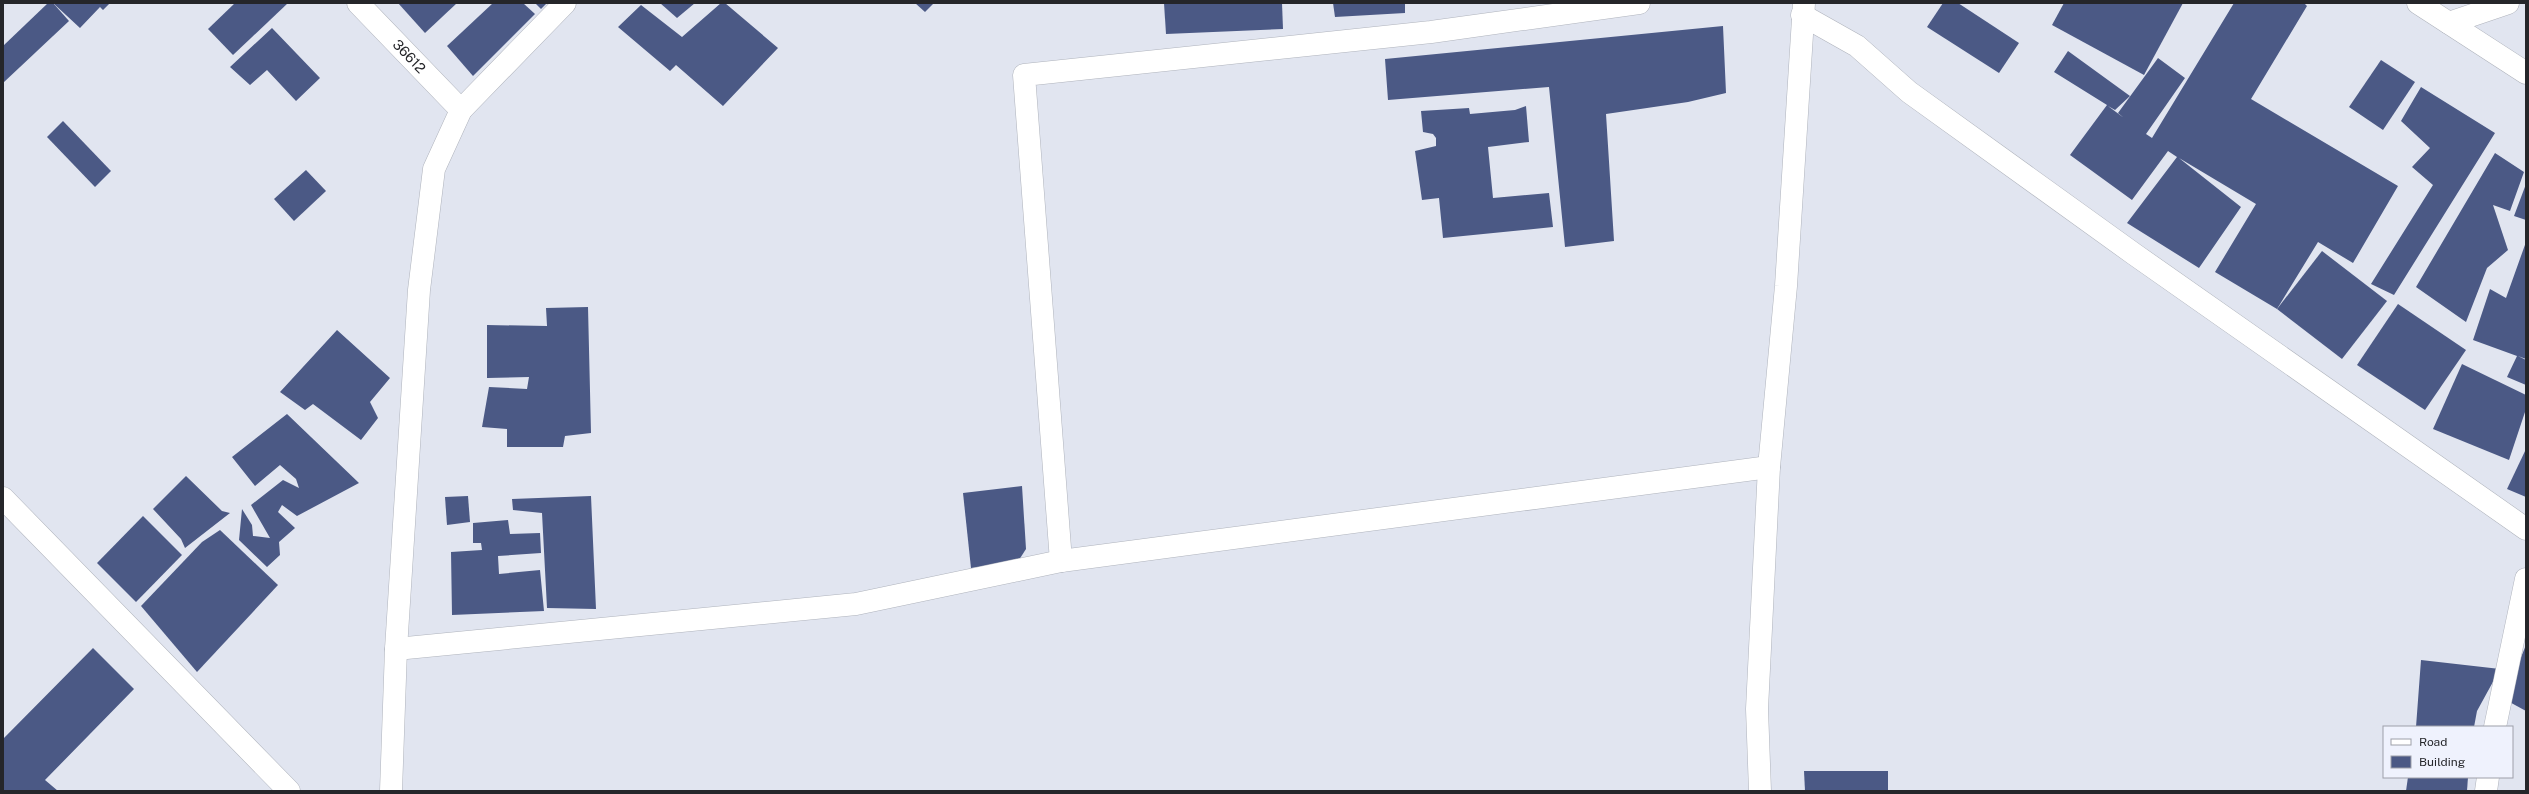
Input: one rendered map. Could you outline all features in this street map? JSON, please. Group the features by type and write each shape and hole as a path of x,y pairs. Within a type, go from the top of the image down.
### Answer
{"street":[{"name":"36612","path":"358,3 461,110"},
{"path":"391,791 396,649 419,290 434,170 461,110 565,3"},
{"path":"1061,562 1024,75 1431,32 1639,3"},
{"path":"2418,3 2526,73"},
{"path":"2449,23 2508,3"},
{"path":"1760,791 1757,709 1769,467 1786,286 1803,9"},
{"path":"1803,9 1857,46 1909,92 2134,254 2526,529"},
{"path":"396,649 856,604 1061,562 1769,467"},
{"path":"3,498 288,791"},
{"path":"2495,726 2526,579"},
{"path":"2486,791 2488,778"}],"building":[{"path":"48,3 53,3 69,21 3,83 3,46"},
{"path":"53,3 110,3 103,10 100,7 80,28"},
{"path":"235,3 288,3 233,55 208,29"},
{"path":"398,3 457,3 425,33"},
{"path":"493,3 523,3 535,14 473,76 447,46"},
{"path":"535,3 547,3 541,9"},
{"path":"660,3 695,3 677,18"},
{"path":"721,3 725,3 778,48 723,106 676,65 670,71 618,27 641,5 682,37"},
{"path":"915,3 934,3 925,12"},
{"path":"1164,3 1282,3 1283,29 1166,34"},
{"path":"1333,3 1405,3 1405,13 1335,17"},
{"path":"1943,3 1958,3 2019,43 1999,73 1927,27"},
{"path":"2064,3 2183,3 2144,75 2052,25"},
{"path":"2234,3 2304,3 2307,6 2251,99 2398,186 2353,263 2318,242 2277,309 2215,272 2256,204 2179,158 2241,207 2199,268 2127,223 2177,157 2168,151 2132,200 2070,155 2107,105 2054,72 2068,51 2130,96 2115,110 2108,106 2124,118 2118,113 2158,58 2185,78 2146,134 2152,138"},
{"path":"1723,26 1726,93 1688,102 1606,114 1614,241 1565,247 1549,87 1388,100 1385,59"},
{"path":"272,28 320,78 296,101 267,70 250,85 230,67"},
{"path":"2381,60 2415,82 2383,130 2349,107"},
{"path":"2421,87 2495,133 2394,295 2371,284 2433,185 2412,167 2430,148 2401,121"},
{"path":"1526,106 1529,142 1488,147 1493,198 1549,193 1553,227 1443,238 1439,198 1422,200 1415,151 1436,146 1436,138 1433,134 1423,132 1421,111 1469,108 1470,114 1515,110"},
{"path":"63,121 111,171 95,187 47,137"},
{"path":"2495,153 2524,172 2510,211 2493,205 2508,250 2487,268 2466,322 2416,287"},
{"path":"306,170 326,191 294,221 274,199"},
{"path":"2526,184 2526,220 2514,216"},
{"path":"2526,242 2526,359 2518,356 2526,360 2526,385 2507,377 2517,356 2473,340 2490,289 2506,298"},
{"path":"2322,251 2387,301 2342,359 2277,309"},
{"path":"2398,304 2466,350 2425,410 2357,365"},
{"path":"588,307 591,433 565,436 563,447 507,447 507,429 482,427 489,387 527,389 529,377 487,378 487,325 547,326 546,308"},
{"path":"337,330 390,378 370,402 378,418 361,440 313,404 305,410 280,392"},
{"path":"2462,364 2526,395 2526,409 2509,460 2433,429"},
{"path":"287,414 359,483 297,516 282,505 278,512 295,528 279,542 280,555 267,567 239,540 242,509 252,525 253,536 270,538 251,505 283,480 299,488 296,479 280,465 255,486 232,457"},
{"path":"2526,449 2526,497 2507,489"},
{"path":"186,476 222,511 230,513 185,548 181,539 153,509"},
{"path":"1022,486 1026,549 1017,563 971,568 963,493"},
{"path":"468,496 470,522 447,525 445,497"},
{"path":"591,496 596,609 547,608 542,513 513,510 512,499"},
{"path":"143,516 182,555 136,602 97,563"},
{"path":"508,520 510,534 540,533 541,553 498,556 499,574 540,570 544,611 452,615 451,552 482,550 481,543 473,543 473,523"},
{"path":"220,530 278,585 197,672 141,606 202,542"},
{"path":"2526,645 2526,711 2504,699"},
{"path":"93,648 134,689 45,780 58,791 3,791 3,739"},
{"path":"2421,660 2500,669 2477,711 2474,726 2416,726"},
{"path":"1804,771 1888,771 1888,791 1805,791"},
{"path":"2408,778 2468,778 2467,791 2406,791"}]}
